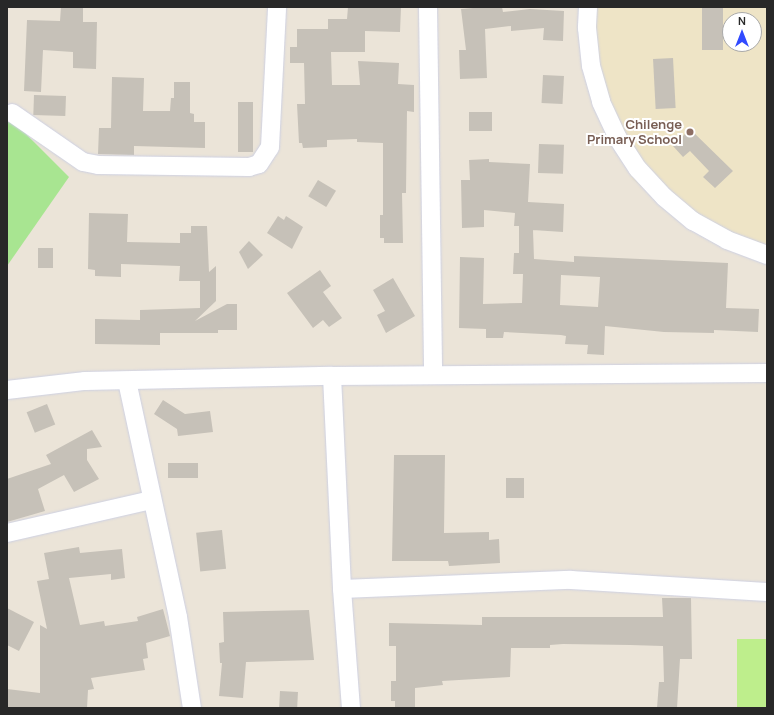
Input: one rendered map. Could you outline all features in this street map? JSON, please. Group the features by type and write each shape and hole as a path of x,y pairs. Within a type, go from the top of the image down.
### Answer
{"street":[{"path":"12,113 83,162 91,164 249,167 259,164 266,157 270,147 278,7"},
{"path":"428,7 433,374"},
{"path":"588,7 587,28 591,66 601,102 617,137 638,169 664,197 694,221 727,240 767,255"},
{"path":"7,390 38,384 332,376 767,372"},
{"path":"332,376 342,588 351,708"},
{"path":"128,381 151,500 178,617 192,708"},
{"path":"7,533 151,500"},
{"path":"342,588 571,580 767,592"}],"shaded area":[{"name":"Chilenge Primary School","path":"586,7 767,7 767,256 699,233 632,179 595,85"}],"green space":[{"path":"7,115 69,177 7,266"},
{"path":"737,639 767,639 767,708 737,708"}],"building":[{"path":"61,7 83,7 83,22 97,22 96,69 73,68 73,52 43,50 41,92 24,91 27,20 60,21"},
{"path":"348,7 401,7 400,32 365,31 365,52 331,52 332,85 360,85 358,61 399,63 398,84 414,85 414,112 407,111 406,193 402,193 403,243 384,243 384,238 380,238 380,215 383,215 383,143 357,142 357,139 327,140 327,147 303,148 302,143 299,143 297,104 305,104 304,63 290,63 290,47 297,47 297,29 328,29 328,19 347,19"},
{"path":"502,7 503,12 530,9 564,11 563,41 543,40 544,28 511,31 511,26 485,29 487,78 460,79 459,50 466,50 461,9"},
{"path":"702,7 723,7 722,50 702,50"},
{"path":"673,58 676,108 656,109 653,59"},
{"path":"543,75 564,76 563,104 542,103"},
{"path":"112,77 144,78 143,111 170,111 171,98 174,98 174,82 190,82 190,113 194,114 194,122 205,122 205,148 134,146 134,155 98,154 99,128 111,128"},
{"path":"34,95 66,96 65,116 33,115"},
{"path":"238,102 253,102 253,152 238,152"},
{"path":"469,112 492,112 492,131 469,131"},
{"path":"690,129 733,171 715,188 703,177 709,171 690,151 683,157 673,146"},
{"path":"539,144 564,145 563,174 538,173"},
{"path":"489,159 489,162 530,164 528,202 564,204 563,232 533,230 534,259 574,262 574,256 728,263 726,308 759,309 758,332 714,330 714,333 664,332 605,326 604,355 587,354 588,345 565,344 566,336 561,335 504,332 503,338 486,338 486,329 459,328 460,257 484,258 483,304 522,303 523,274 513,274 514,253 519,253 519,226 514,226 515,213 484,210 484,227 462,228 461,180 470,180 469,160","holes":["561,275 600,277 598,307 560,305"]},
{"path":"318,180 336,191 326,207 308,196"},
{"path":"89,213 128,214 127,242 180,243 180,233 191,233 191,226 207,226 209,272 216,266 216,301 195,321 227,304 237,304 237,330 218,330 218,333 160,333 160,345 95,344 95,319 140,320 140,310 200,308 200,281 179,281 180,266 121,264 121,277 95,276 95,270 88,269"},
{"path":"278,216 284,220 286,216 303,227 292,249 267,233"},
{"path":"249,241 263,255 248,269 239,252"},
{"path":"38,248 53,248 53,268 38,268"},
{"path":"320,270 331,286 323,292 342,318 329,327 323,320 313,328 287,293"},
{"path":"393,278 415,316 386,333 377,315 385,311 373,290"},
{"path":"163,400 185,414 210,411 213,432 178,436 177,429 154,414"},
{"path":"47,404 55,424 35,433 27,412"},
{"path":"92,430 102,447 87,449 87,460 99,479 74,492 64,475 38,489 45,511 7,522 7,479 51,464 46,455"},
{"path":"394,455 445,455 444,533 489,532 489,540 499,539 500,563 449,566 448,561 392,561"},
{"path":"168,463 198,463 198,478 168,478"},
{"path":"506,478 524,478 524,498 506,498"},
{"path":"222,530 226,569 200,572 196,533"},
{"path":"79,547 80,553 122,549 125,578 111,580 111,574 69,578 80,625 104,621 105,626 138,621 137,617 163,609 170,636 146,643 148,658 143,659 145,670 91,678 94,689 88,690 87,708 7,708 7,689 40,693 40,625 47,629 37,581 49,579 44,553"},
{"path":"662,598 691,598 692,659 680,659 677,708 657,708 659,682 664,682 663,646 630,645 563,644 550,645 550,648 511,648 510,677 442,681 443,685 415,688 415,708 395,708 395,701 391,701 391,681 396,681 396,646 389,646 389,623 482,625 482,617 663,617"},
{"path":"7,608 34,622 19,651 7,645"},
{"path":"309,610 314,660 246,662 243,698 219,696 222,663 220,663 219,643 224,642 223,612"},
{"path":"280,691 298,692 297,708 279,708"}],"place":[{"name":"Chilenge Primary School","path":"690,132"}]}
